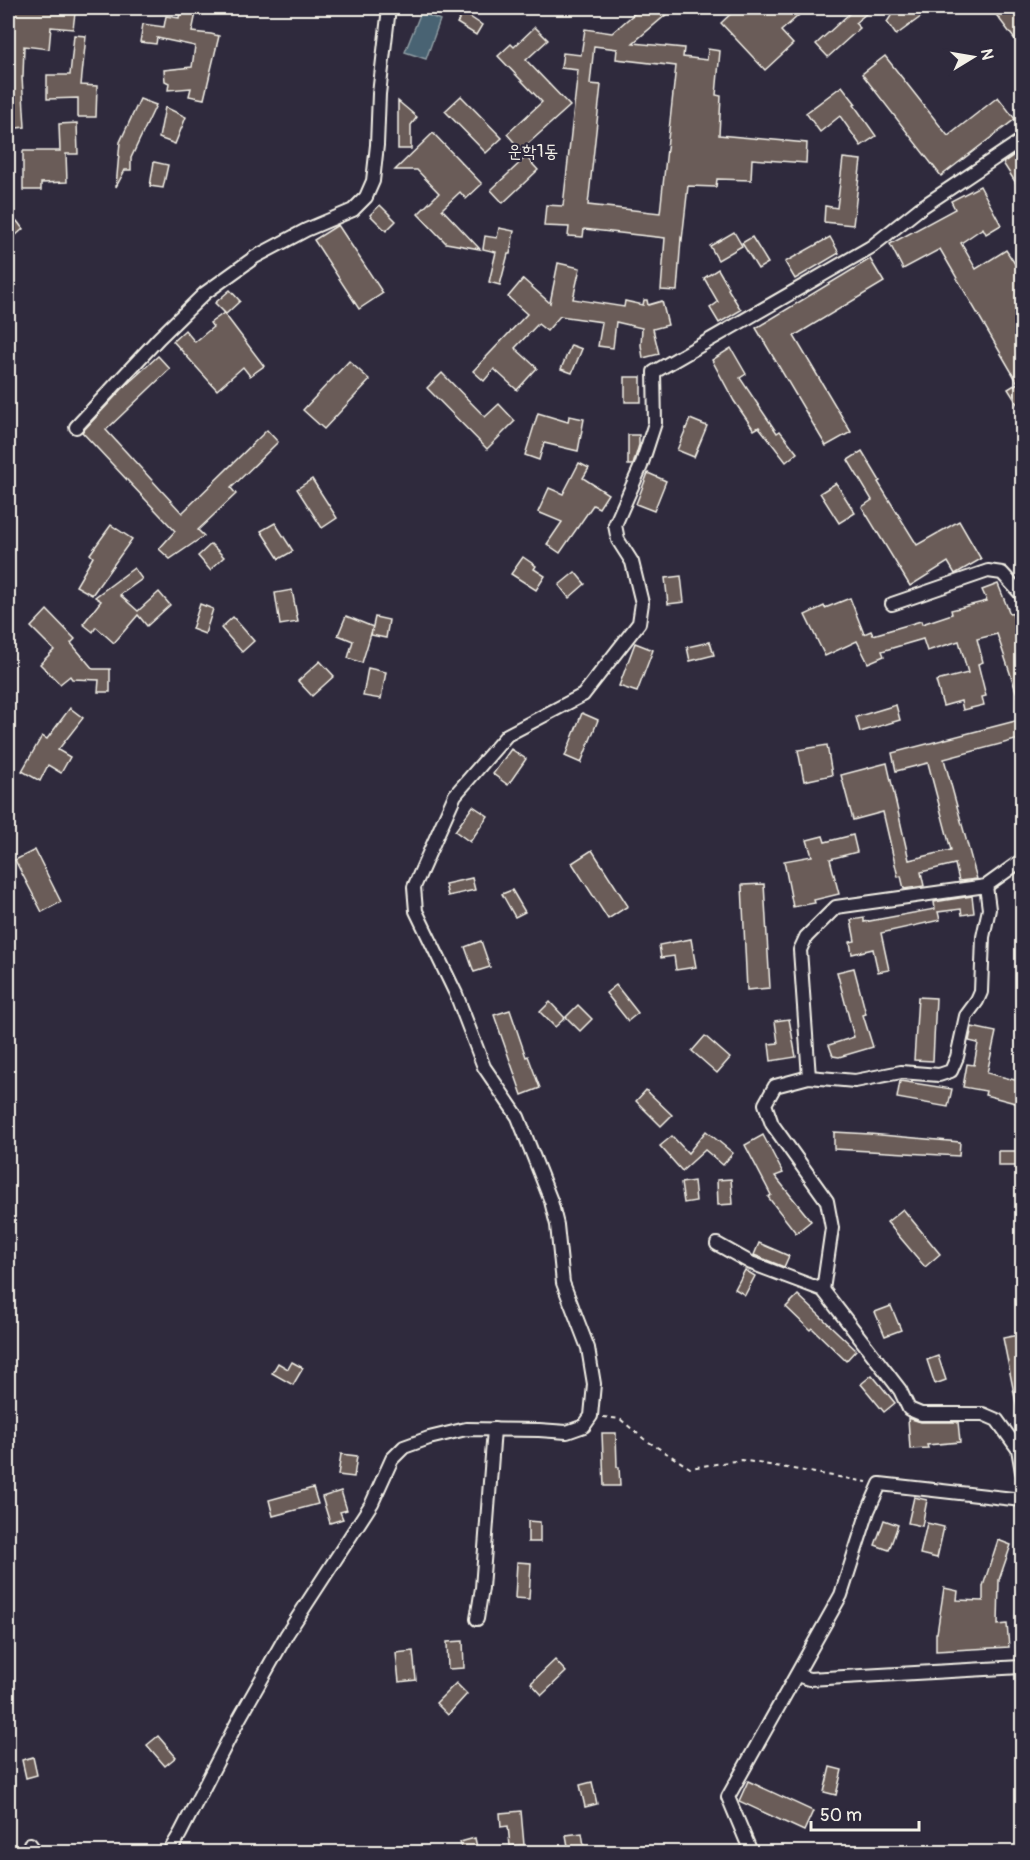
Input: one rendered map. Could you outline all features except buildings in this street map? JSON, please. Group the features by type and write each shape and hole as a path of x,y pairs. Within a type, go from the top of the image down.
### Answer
{"street":[{"path":"76,427 159,338 206,293 255,257 306,230 353,210 366,197 373,181 379,94 389,8"},
{"path":"169,1852 287,1634 372,1503 392,1459 404,1447 429,1437 466,1429 567,1432 584,1426 591,1416 594,1384 588,1348 563,1283 557,1225 551,1201 518,1117 484,1067 456,994 416,911 414,887 455,795 507,735 583,694 639,623 642,603 632,562 618,540 615,525 641,466 655,423 654,372 871,247 919,209 1023,140"},
{"path":"892,604 988,571 1002,573 1023,595"},
{"path":"809,1077 800,950 806,937 836,907 986,886 1023,860"},
{"path":"822,1290 832,1228 827,1201 772,1124 765,1104 775,1086 809,1077 855,1081 901,1072 939,1075 951,1071 957,1057 966,1016 981,992 983,937 988,909 986,886"},
{"path":"717,1244 750,1263 822,1290 900,1390 909,1409 921,1414 983,1414 997,1420 1018,1449 1023,1472"},
{"path":"477,1619 482,1587 494,1429"},
{"path":"751,1852 728,1797 841,1595 868,1511 880,1484 1023,1500"},
{"path":"797,1675 810,1679 1021,1667"}],"path":[{"path":"591,1416 620,1419 644,1439 690,1468 741,1460 880,1484"}],"water":[{"path":"421,12 440,20 426,59 405,52"}],"district":[{"name":"운학1동","path":"533,151"}]}
